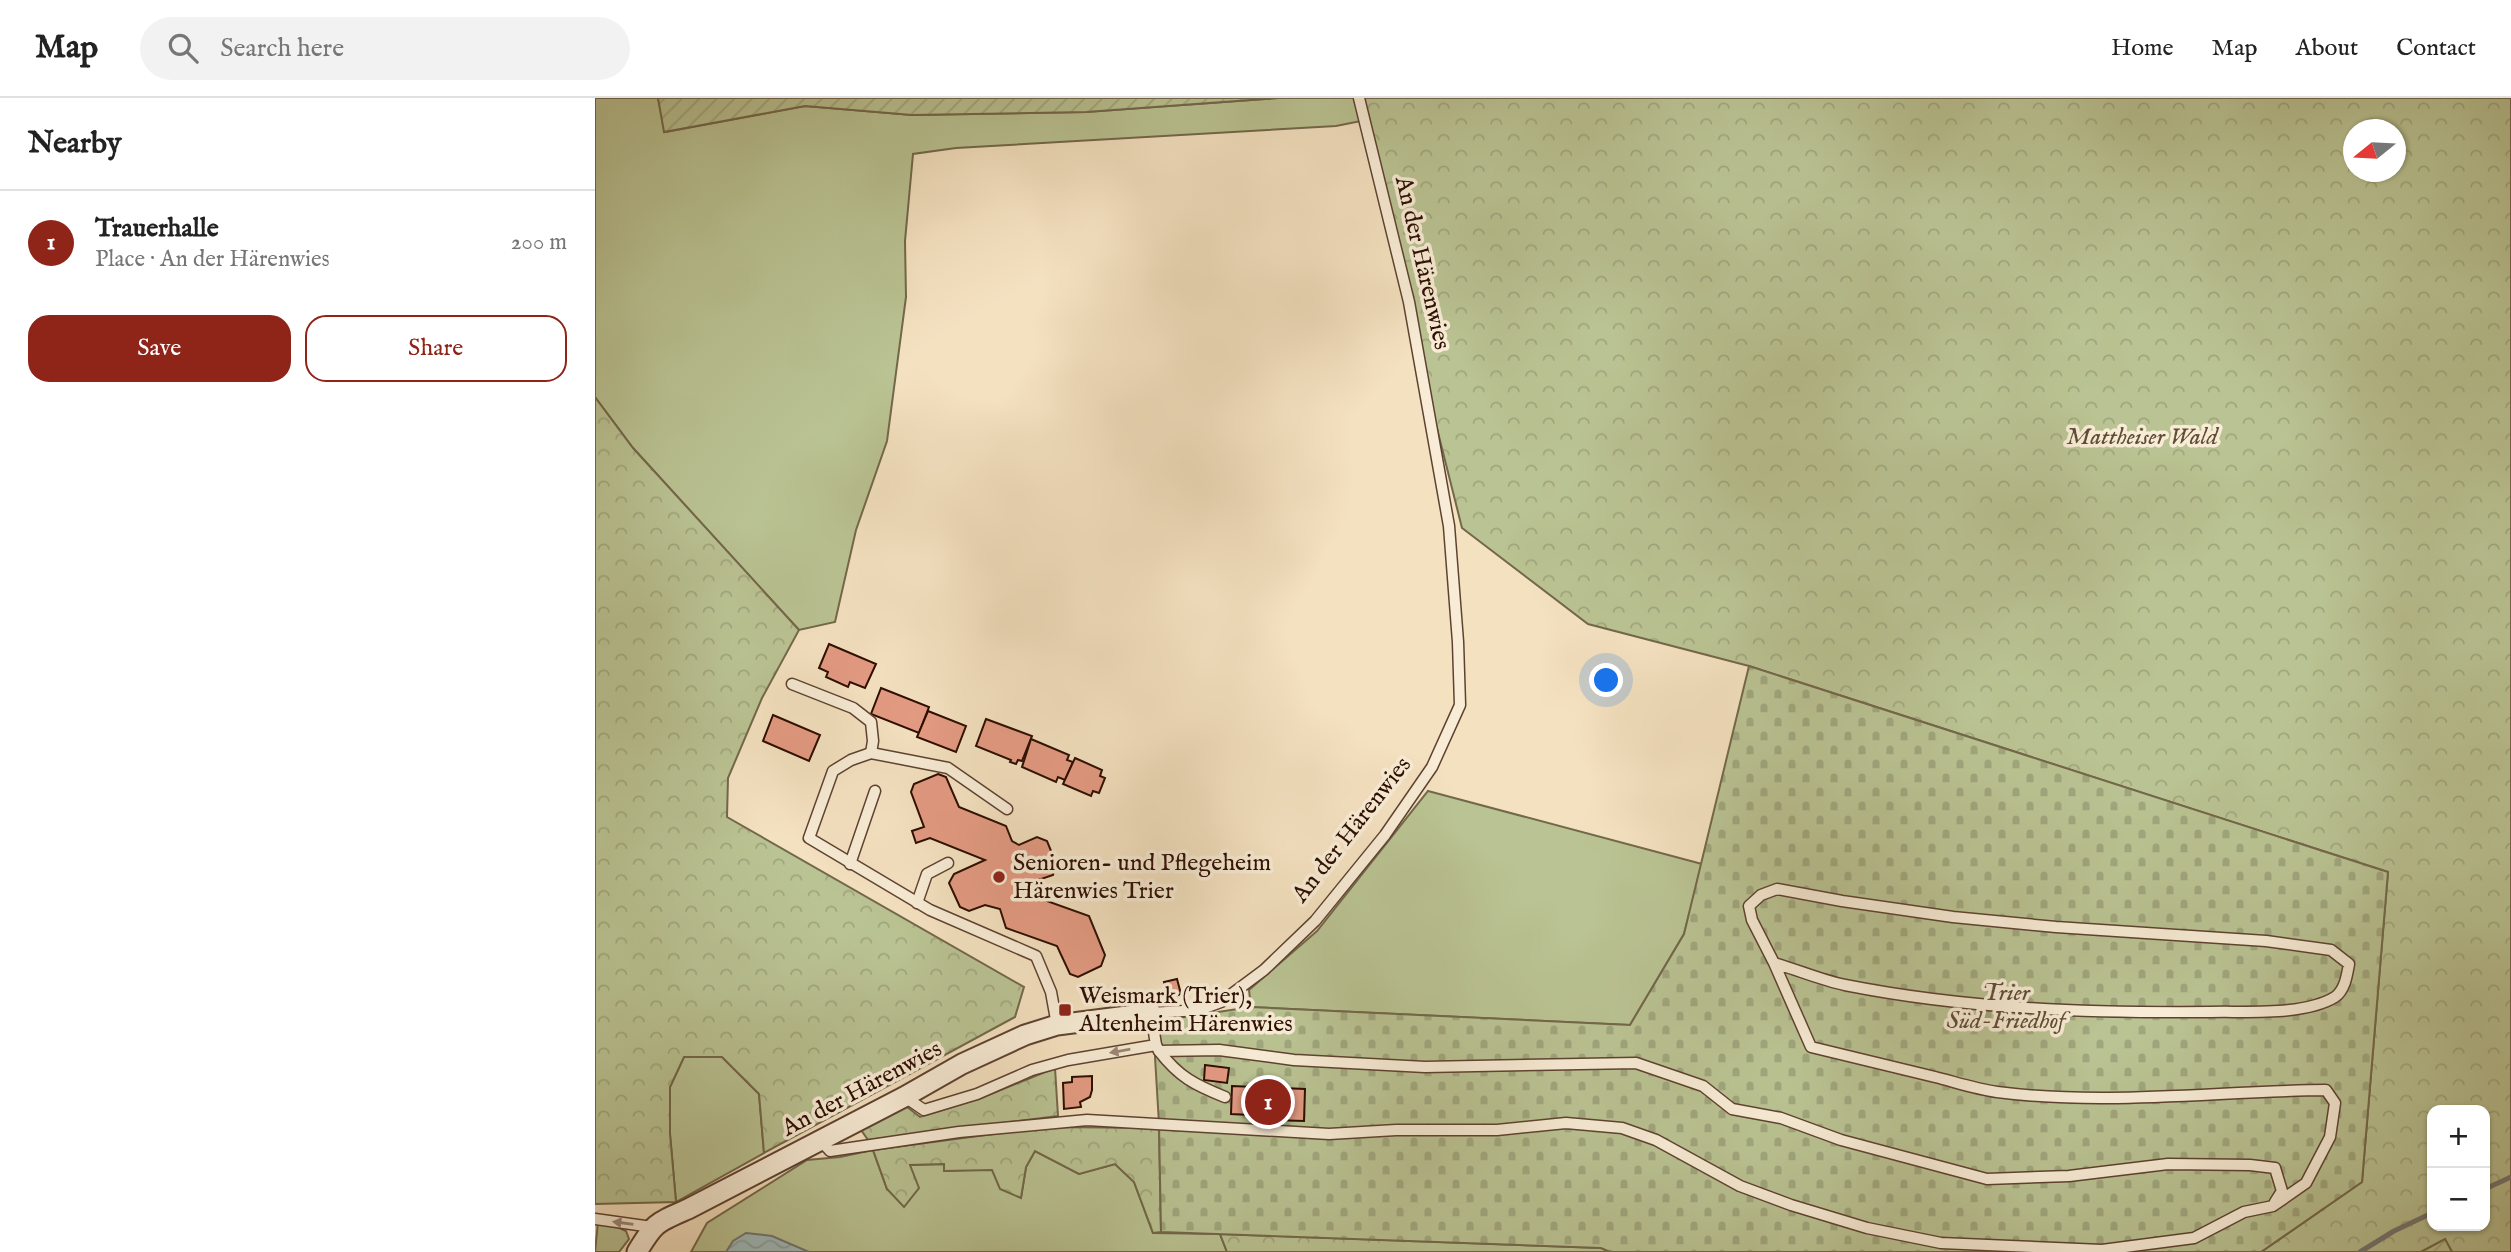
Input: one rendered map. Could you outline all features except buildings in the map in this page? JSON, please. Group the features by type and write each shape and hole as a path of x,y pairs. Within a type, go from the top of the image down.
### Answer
{"street":[{"name":"An der Härenwies","path":"652,1227 904,1097 962,1063 1025,1035 1057,1025 1096,1018 1150,1013"},
{"path":"637,1252 652,1227"}],"lane":[{"name":"An der Härenwies","path":"1150,1013 1199,1010 1221,1002 1264,970 1315,921 1385,835 1432,768 1460,705 1449,526 1409,302 1359,98"},
{"path":"792,684 853,708 871,722 871,753"},
{"path":"1007,809 948,768 871,753 851,760 833,771 809,838 917,903 1036,956 1051,992 1057,1025"},
{"path":"850,864 875,791"},
{"path":"917,903 927,874 948,863"},
{"path":"820,1140 830,1151 959,1132 1087,1120 1329,1134 1396,1130 1497,1130 1566,1123 1622,1128 1644,1136 1740,1186 1867,1228 1941,1242 2102,1250 2194,1238 2243,1212 2273,1206 2306,1183 2330,1137 2335,1103 2326,1090 2069,1098 1994,1092 1811,1047 1775,963 1752,919 1749,906 1761,895 1777,889 1953,917 2266,941 2331,950 2349,964 2346,982 2338,995 2285,1011 2103,1013 2012,1008 1843,985 1775,963"},
{"path":"1150,1013 1157,1048 1174,1071 1202,1088 1225,1097"},
{"path":"904,1097 924,1110 977,1094 1032,1070 1068,1060 1157,1048 1219,1050 1294,1060 1425,1067 1636,1063 1703,1086 1732,1109 1781,1118 1841,1140 1987,1179 2069,1176 2168,1164 2275,1168 2282,1191 2273,1206"},
{"path":"595,1219 652,1227"}],"green space":[{"path":"595,98 658,98 665,132 805,106 912,115 1086,112 1278,98 1354,98 1361,121 1336,126 956,148 913,154 905,241 906,297 887,441 856,530 835,622 799,630 633,448 595,397"},
{"path":"658,98 1278,98 1086,112 912,115 805,106 664,132"},
{"name":"Mattheiser Wald","path":"1354,98 2511,98 2511,1252 2452,1252 2445,1239 2421,1252 2261,1252 2362,1182 2388,872 1749,666 1588,624 1462,528"},
{"path":"595,397 633,448 799,630 762,698 728,778 727,817 1024,987 1015,1017 764,1153 759,1094 722,1057 684,1057 670,1087 670,1134 676,1202 595,1204"},
{"name":"Trier Süd-Friedhof","path":"1749,666 2388,872 2362,1182 2261,1252 1610,1252 1601,1248 1161,1232 1155,1057 1158,1021 1251,1007 1630,1025 1684,934"},
{"path":"1428,791 1702,864 1684,934 1630,1025 1251,1007 1249,990 1317,931"},
{"path":"684,1057 722,1057 759,1094 764,1153 676,1202 670,1134 670,1087"},
{"path":"1055,1068 1058,1116 868,1140 859,1127 902,1103 920,1117 981,1098"},
{"path":"1046,1127 1159,1128 1161,1232 1153,1233 1134,1182 1115,1164 1079,1174 1035,1151 1026,1167 1021,1198 1000,1189 992,1170 944,1171 944,1164 910,1165 919,1188 904,1207 887,1189 873,1150"},
{"path":"873,1150 887,1189 909,1165 944,1164 945,1171 992,1169 1021,1197 1026,1167 1035,1151 1079,1174 1115,1164 1134,1182 1153,1233 1220,1234 1227,1252 691,1252 707,1223 807,1160"},
{"path":"598,1222 626,1231 629,1239 619,1252 595,1252"},
{"path":"1220,1234 1601,1248 1610,1252 1227,1252"},
{"path":"2445,1239 2452,1252 2421,1252"}],"water":[{"path":"746,1233 772,1236 809,1252 726,1252 733,1241"}],"waterway":[{"path":"2490,1187 2511,1177"},
{"path":"2360,1252 2394,1231 2427,1215"}],"place":[{"name":"Senioren- und Pflegeheim Härenwies Trier","path":"999,877"},
{"name":"Weismark (Trier), Altenheim Härenwies","path":"1065,1010"},
{"name":"Trauerhalle","path":"1268,1102"}]}
